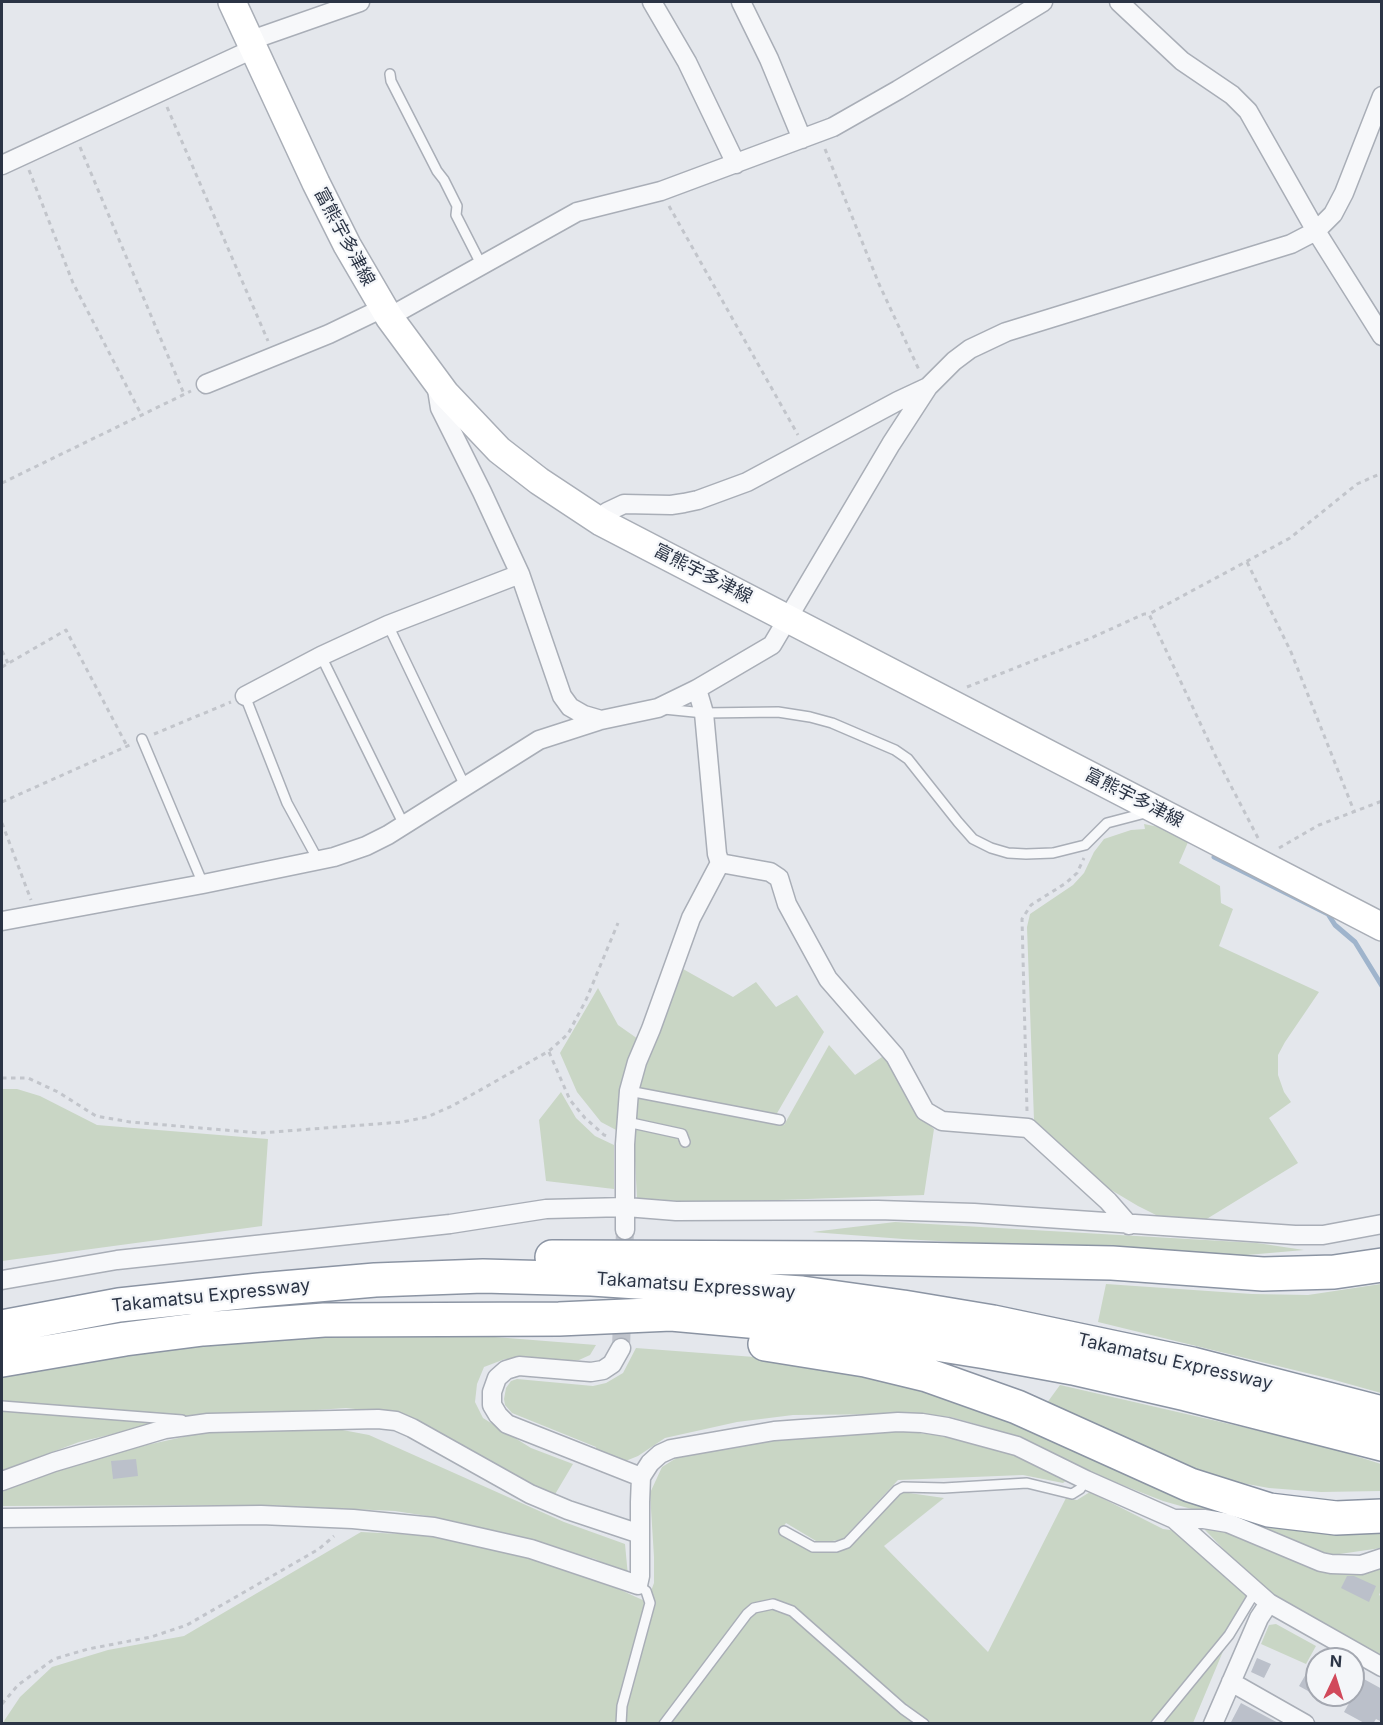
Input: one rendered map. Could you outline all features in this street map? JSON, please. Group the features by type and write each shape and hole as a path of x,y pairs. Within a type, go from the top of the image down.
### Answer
{"highway":[{"path":"119,1305 258,1278 392,1263 503,1258 614,1256 883,1258 1112,1263 1263,1274 1334,1272 1382,1265"},
{"name":"Takamatsu Expressway","path":"2,1327 119,1305 363,1281 483,1276 592,1279 802,1293 903,1307 1078,1339 1192,1364 1382,1413"},
{"name":"Takamatsu Expressway","path":"2,1360 125,1339 203,1329 324,1320 559,1319 671,1314 815,1327 899,1338 1073,1368 1292,1420 1382,1444"},
{"path":"559,1319 806,1349 865,1359 927,1375 1017,1407 1190,1485 1269,1510 1336,1518 1382,1516"}],"main road":[{"name":"富熊宇多津線","path":"232,2 316,183 347,245 386,313 436,382 499,450 539,481 601,522 1158,810 1266,862 1382,927"}],"street":[{"path":"652,2 687,62 736,164"},
{"path":"741,2 811,136"},
{"path":"206,384 386,313 482,266 577,212 661,191 811,136 898,90 1043,2"},
{"path":"1119,2 1182,61 1232,95 1248,111 1316,231 1382,336"},
{"path":"2,164 161,92 252,46 260,37 352,3"},
{"path":"2,921 203,884 318,860 366,846 404,825 539,740 601,720 658,708 697,689 772,645 885,453 928,387 954,361 970,349 1006,332 1291,244 1316,231 1333,214 1344,193 1382,96"},
{"path":"436,382 440,408 520,574 562,696 570,706 584,715 601,720"},
{"path":"601,522 607,512 624,504 671,505 698,500 747,482 928,387"},
{"path":"245,696 321,656 388,626 520,574"},
{"path":"625,1230 625,1144 629,1091 637,1062 691,918 720,863 717,854 704,713 697,689"},
{"path":"720,863 770,872 778,878 787,904 828,980 895,1056 925,1111 942,1121 1028,1128 1108,1201 1129,1225"},
{"path":"2,1280 117,1260 450,1224 546,1209 878,1210 974,1213 1304,1236 1347,1232 1382,1224"},
{"path":"621,1348 612,1364 603,1370 591,1372 519,1366 506,1370 497,1378 492,1392 492,1405 507,1424 641,1477"},
{"path":"2,1481 54,1462 165,1429 208,1423 358,1418 396,1421 530,1494 568,1510 639,1534"},
{"path":"2,1518 261,1515 353,1519 435,1527 521,1546 638,1585 641,1477 650,1463 671,1449 774,1431 898,1422 947,1427 1017,1446 1174,1519 1262,1598 1382,1667"},
{"path":"1174,1519 1228,1522 1321,1562 1331,1564 1361,1565 1382,1558"},
{"path":"1213,1724 1259,1618 1262,1598"},
{"path":"1231,1682 1305,1724"}],"lane":[{"path":"390,74 391,81 457,206 456,215 482,266"},
{"path":"388,626 465,786"},
{"path":"321,656 404,825"},
{"path":"245,696 287,803 318,860"},
{"path":"658,708 704,713 778,712 832,723 895,750 908,759 958,822 974,838 991,848 1026,854 1053,853 1085,845 1107,823 1158,810"},
{"path":"142,739 203,884"},
{"path":"629,1091 780,1120"},
{"path":"627,1122 682,1134 685,1142"},
{"path":"2,1406 208,1423"},
{"path":"784,1531 813,1547 836,1547 847,1543 897,1490 903,1487 944,1488 1027,1483 1072,1494 1080,1489 1086,1480"},
{"path":"621,1724 622,1706 650,1604 646,1591 638,1585"},
{"path":"1156,1724 1262,1598"},
{"path":"664,1724 747,1614 754,1608 773,1605 783,1606 792,1611 903,1709 924,1724"}],"path":[{"path":"161,92 275,356"},
{"path":"74,132 184,394"},
{"path":"811,136 928,387"},
{"path":"22,155 73,283 141,414"},
{"path":"661,191 806,450"},
{"path":"2,483 206,384"},
{"path":"946,700 954,692 1091,638 1144,614 1149,614 1290,538 1357,484 1382,473"},
{"path":"1246,562 1291,652 1354,811"},
{"path":"1149,614 1266,862 1278,849 1311,829 1382,801"},
{"path":"2,667 66,630 127,746"},
{"path":"2,651 8,663"},
{"path":"2,802 245,696"},
{"path":"2,823 38,915"},
{"path":"1028,1128 1023,919 1031,905 1066,883 1077,873 1084,859 1085,845"},
{"path":"2,1078 28,1078 58,1092 96,1116 130,1122 260,1133 427,1118 549,1051 568,1034 586,1000 618,923"},
{"path":"549,1051 570,1100 604,1135 625,1144"},
{"path":"3,1700 18,1685 54,1659 88,1649 151,1637 187,1625 319,1549 353,1519"}],"green space":[{"path":"1144,824 1159,827 1189,840 1179,863 1220,886 1221,903 1233,909 1219,946 1319,992 1278,1055 1278,1075 1284,1092 1291,1102 1269,1118 1298,1163 1205,1220 1166,1220 1138,1206 1091,1178 1034,1120 1027,927 1030,914 1073,885 1084,873 1094,852 1104,839 1131,830 1145,829"},
{"path":"683,969 733,997 756,982 776,1007 797,995 824,1032 776,1115 638,1088"},
{"path":"598,988 618,1025 638,1039 623,1077 619,1098 618,1131 601,1122 577,1092 560,1053"},
{"path":"829,1045 855,1075 885,1055 920,1116 934,1129 924,1195 749,1201 679,1201 637,1198 633,1125 638,1098 784,1125"},
{"path":"2,1089 17,1089 40,1096 97,1125 268,1139 262,1226 2,1261"},
{"path":"561,1092 576,1118 595,1136 614,1145 614,1189 546,1181 539,1120"},
{"path":"895,1222 1257,1243 1304,1250 1247,1255 1185,1255 812,1232"},
{"path":"1106,1284 1252,1294 1308,1295 1381,1284 1381,1393 1098,1322"},
{"path":"334,1337 495,1337 596,1345 590,1355 579,1360 553,1363 505,1359 484,1367 477,1384 475,1402 483,1418 531,1448 573,1464 554,1496 374,1411 346,1408 226,1416 152,1425 79,1442 2,1471 2,1374 206,1341"},
{"path":"636,1348 794,1360 953,1395 1226,1514 1381,1524 1381,1548 1326,1556 1163,1501 1097,1475 1021,1437 951,1417 904,1414 793,1415 737,1422 665,1438 638,1456 623,1462 597,1453 596,1447 512,1413 505,1405 506,1388 511,1381 517,1379 593,1386 606,1383 623,1373"},
{"path":"1060,1385 1321,1445 1381,1464 1381,1491 1321,1492 1269,1488 1225,1480 1168,1460 1044,1407"},
{"path":"332,1428 369,1435 564,1522 625,1544 628,1576 595,1559 440,1518 395,1511 264,1505 2,1506 2,1487 60,1464 215,1430"},
{"path":"901,1431 936,1435 999,1449 1068,1479 1063,1483 1023,1475 898,1480 843,1539 827,1542 816,1541 786,1523 780,1531 815,1549 848,1546 902,1492 944,1498 884,1546 988,1652 1066,1498 1077,1500 1090,1492 1163,1529 1177,1531 1247,1594 1193,1723 2,1724 20,1697 52,1667 108,1650 184,1636 361,1532 440,1536 526,1554 601,1581 647,1602 654,1583 650,1493 662,1467 678,1457 790,1437"},
{"path":"1204,1525 1224,1529 1279,1554 1381,1563 1379,1595 1382,1597 1381,1658 1365,1647 1268,1595 1205,1530"},
{"path":"1276,1624 1316,1646 1305,1647 1305,1664 1261,1644 1269,1625"}],"building":[{"path":"136,1459 138,1476 113,1479 111,1461"},
{"path":"1347,1576 1354,1576 1376,1586 1369,1602 1341,1588"},
{"path":"1257,1658 1271,1664 1264,1678 1251,1672"},
{"path":"1305,1676 1305,1689 1299,1686"},
{"path":"1365,1680 1382,1689 1382,1722 1376,1719 1373,1724 1366,1724 1344,1712 1347,1707 1365,1707"},
{"path":"1241,1703 1280,1724 1230,1724"}],"waterway":[{"path":"1214,857 1328,914 1335,925 1355,942 1382,986"}],"tunnel":[{"path":"621,1348 625,1230"}]}
